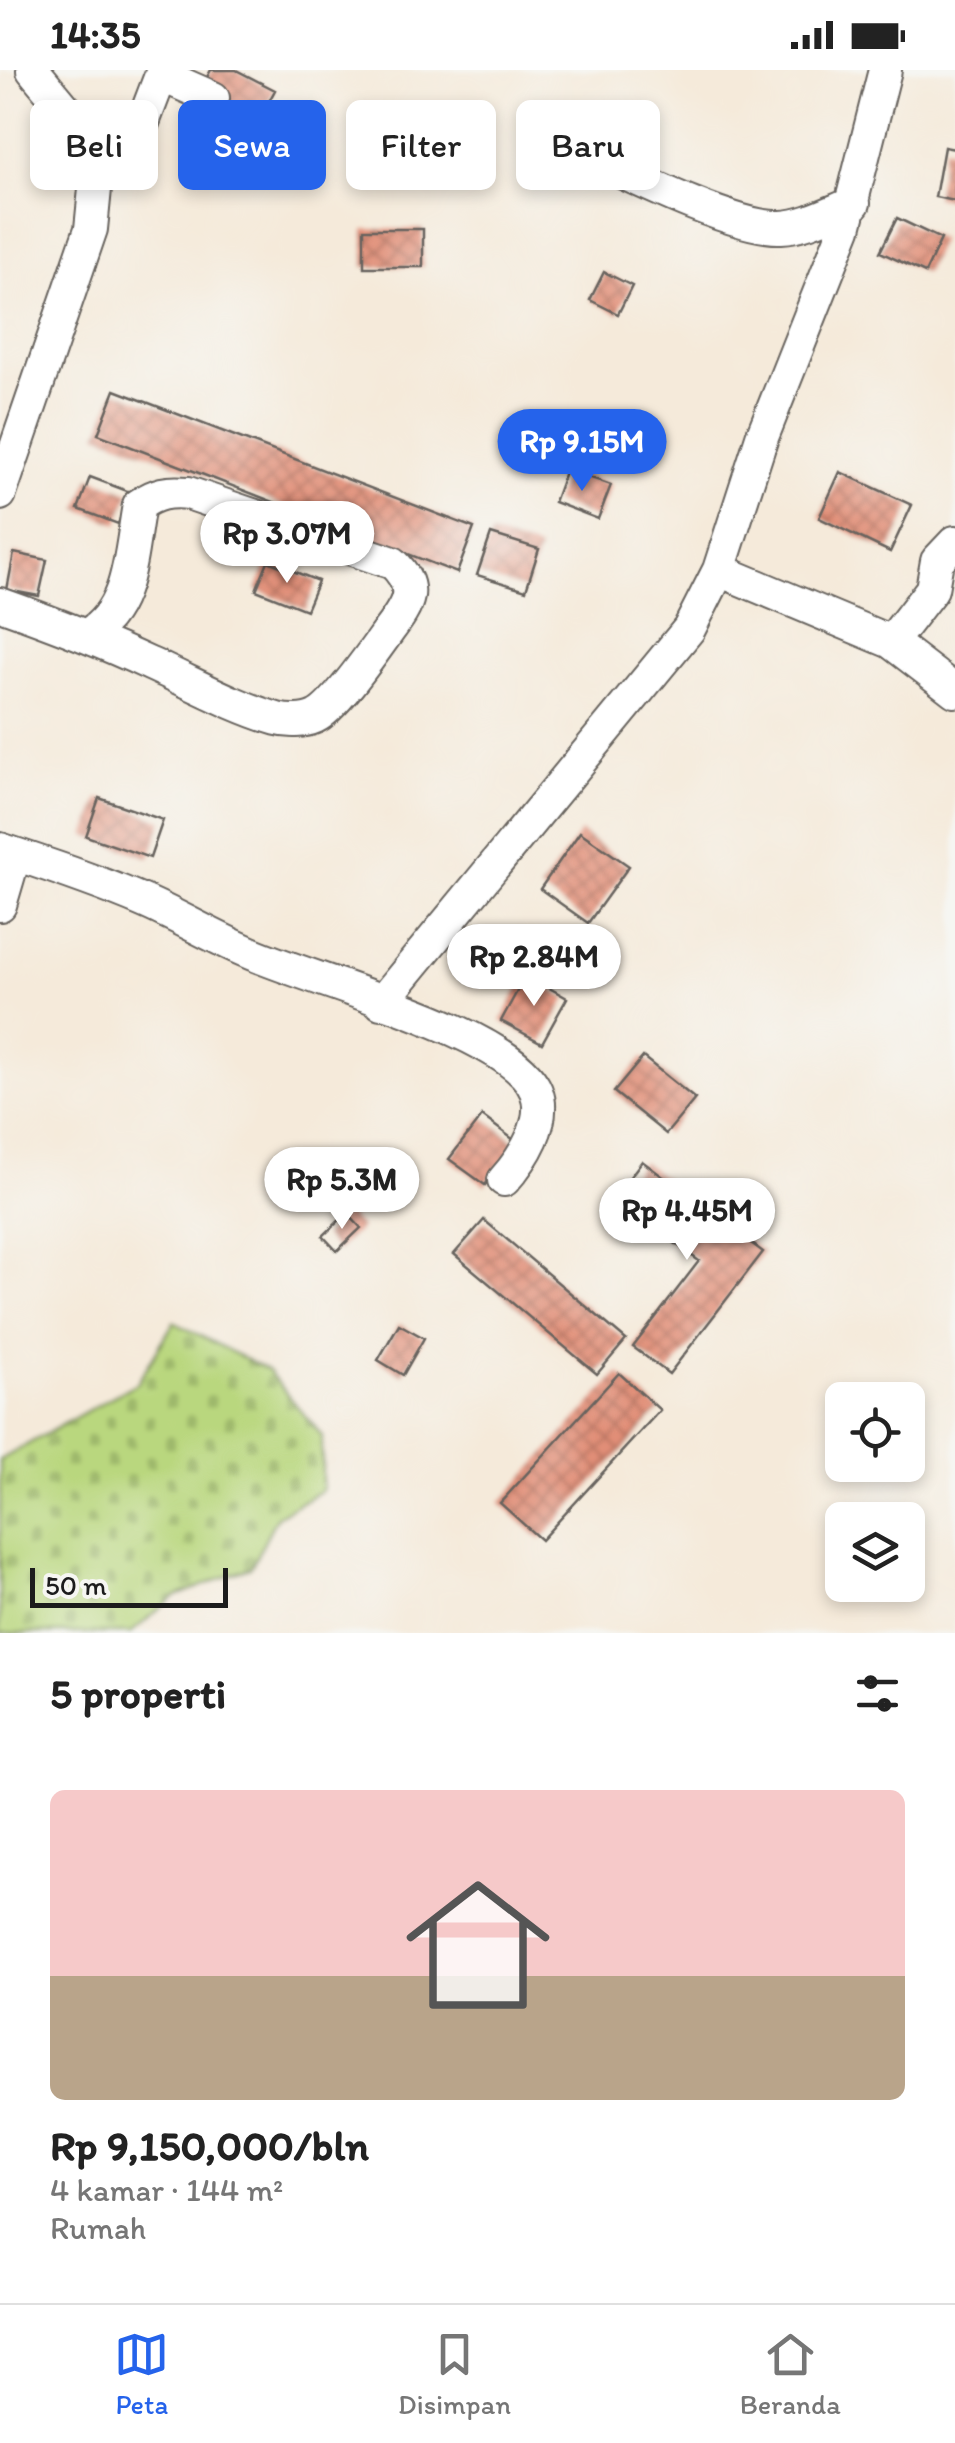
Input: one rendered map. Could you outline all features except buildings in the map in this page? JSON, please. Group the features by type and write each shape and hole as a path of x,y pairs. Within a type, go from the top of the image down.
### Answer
{"street":[{"path":"33,70 59,100"},
{"path":"381,1003 690,629 719,570 762,437 854,203 886,70"},
{"path":"152,100 162,73 213,98"},
{"path":"660,188 710,210 752,224 780,228 854,203"},
{"path":"0,494 91,230 95,190"},
{"path":"0,604 87,635 250,709 282,720 298,720 316,717 344,688 402,612 408,601 408,587 404,574 393,564 188,493 170,492 152,496 139,506 115,611 87,635"},
{"path":"891,642 932,589 937,561 955,542"},
{"path":"719,570 891,642 955,691"},
{"path":"0,904 8,851 139,899 246,952 450,1027 522,1069 537,1092 538,1111 522,1160 504,1180"}],"green space":[{"path":"174,1322 268,1371 322,1436 322,1490 277,1516 251,1567 174,1597 131,1633 0,1633 0,1460 138,1382"}]}
